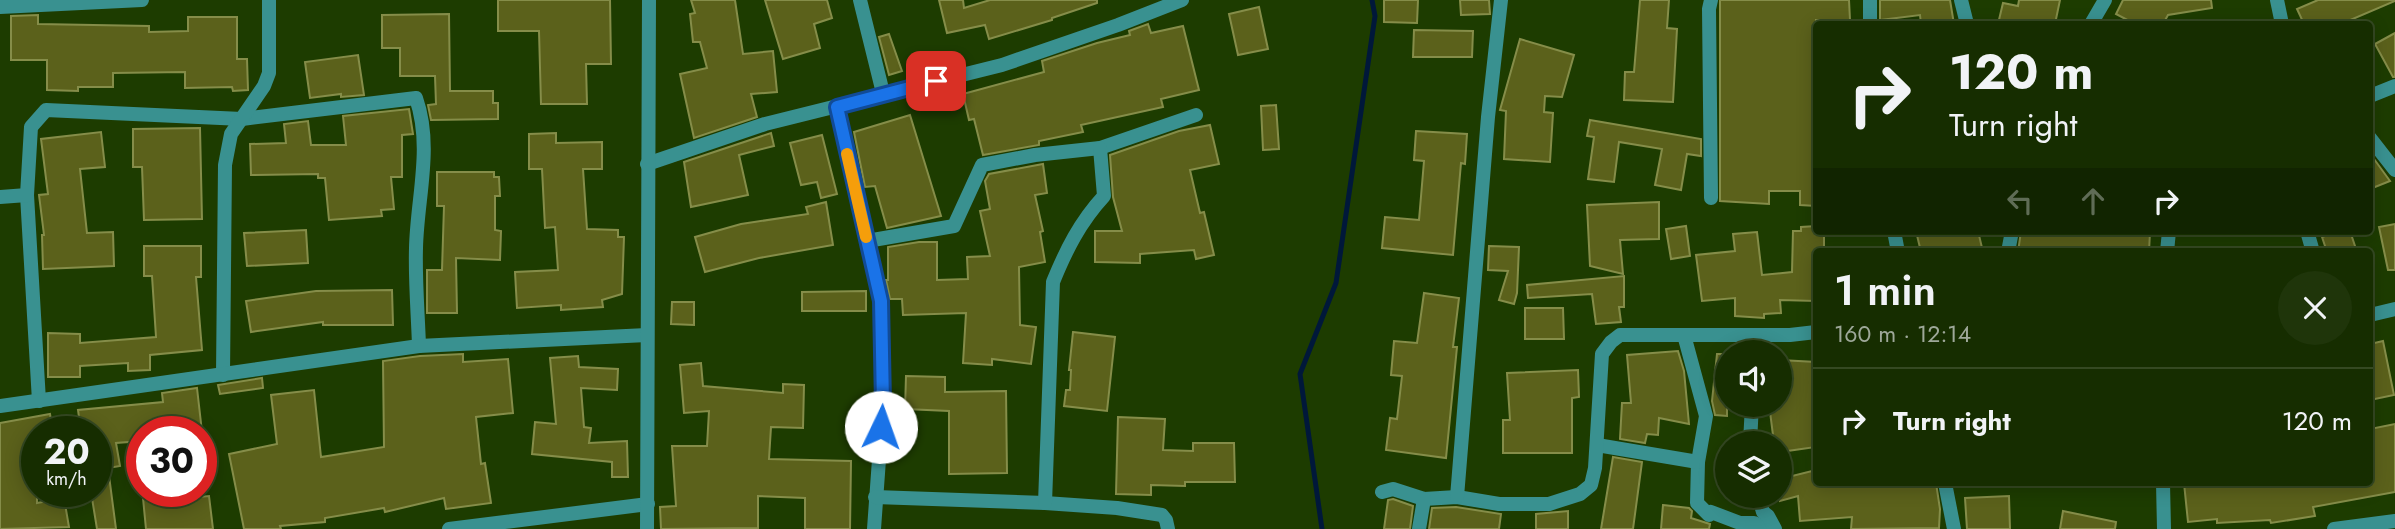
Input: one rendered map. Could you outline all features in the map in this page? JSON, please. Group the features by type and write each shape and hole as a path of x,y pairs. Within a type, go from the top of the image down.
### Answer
{"street":[{"path":"0,7 142,0"},
{"path":"223,375 225,165 231,134 264,86 269,73 269,0"},
{"path":"647,529 649,0"},
{"path":"860,0 883,93"},
{"path":"647,164 765,124 1002,65 1182,0"},
{"path":"1457,497 1488,117 1501,0"},
{"path":"1711,0 1711,198"},
{"path":"1870,0 1870,21"},
{"path":"1961,0 1966,21"},
{"path":"2093,21 2105,0"},
{"path":"2277,0 2281,21"},
{"path":"2373,95 2395,86"},
{"path":"39,401 27,195 31,127 46,110 242,118 416,98 423,118 424,150 416,247 419,346"},
{"path":"837,107 881,301 883,404 874,529"},
{"path":"867,241 954,226 982,165 1035,155 1100,148 1196,115"},
{"path":"2373,142 2395,170"},
{"path":"1045,503 1053,282 1066,248 1088,213 1104,196 1100,148"},
{"path":"0,197 27,195"},
{"path":"2373,314 2395,309"},
{"path":"1382,492 1393,489 1424,499 1457,497 1499,504 1549,504 1580,494 1591,485 1597,445 1602,354 1611,341 1620,335 1813,332"},
{"path":"0,406 419,346 647,335"},
{"path":"1684,335 1706,416 1698,462 1697,503 1720,522 1754,523 1768,529"},
{"path":"1754,335 1754,340"},
{"path":"1597,445 1698,462"},
{"path":"1946,486 1954,529"},
{"path":"2162,486 2164,529"},
{"path":"875,497 1045,503 1154,513 1162,515 1168,529"},
{"path":"1419,529 1424,499"},
{"path":"449,529 648,504"},
{"path":"1762,508 1775,529"},
{"path":"2334,529 2395,521"}],"building":[{"path":"498,0 610,0 611,64 586,64 587,104 541,104 539,31 498,31"},
{"path":"691,0 735,0 743,54 773,51 777,92 751,94 757,117 694,138 680,74 707,68 700,42 693,42 690,14 695,13"},
{"path":"765,0 827,0 832,18 814,24 820,48 783,59"},
{"path":"939,0 963,0 964,8 990,0 1097,0 1097,3 989,39 985,25 947,33"},
{"path":"1384,0 1418,0 1417,23 1384,22"},
{"path":"1460,0 1489,0 1490,14 1461,15"},
{"path":"1640,0 1669,0 1667,28 1677,29 1673,102 1624,100 1625,72 1634,72"},
{"path":"1720,0 1849,0 1850,20 1813,21 1813,206 1800,205 1800,191 1769,191 1769,204 1720,201"},
{"path":"1880,0 1950,0 1954,21 1921,21 1920,15 1880,20"},
{"path":"2019,0 2060,0 2056,21 1999,21 2003,3 2018,6"},
{"path":"2123,0 2211,0 2212,8 2168,15 2165,21 2129,21 2116,14"},
{"path":"2318,0 2395,0 2348,21 2303,21 2297,9"},
{"path":"1259,7 1268,49 1238,55 1229,14"},
{"path":"449,14 450,91 493,91 493,103 498,103 498,119 431,120 428,105 436,104 435,76 400,76 400,48 382,48 382,15"},
{"path":"38,15 38,24 149,26 149,32 188,31 188,17 237,17 237,59 247,59 248,90 233,91 232,87 185,88 185,72 113,73 113,87 78,87 78,91 47,90 47,60 11,60 11,16"},
{"path":"1148,24 1151,33 1183,26 1199,90 1161,99 1163,107 1081,125 1083,132 1039,141 1039,145 983,155 974,119 969,120 963,94 1044,72 1042,61 1130,35 1129,31"},
{"path":"1414,30 1473,31 1472,57 1413,57"},
{"path":"2395,33 2395,77 2393,77 2375,44"},
{"path":"889,34 902,71 889,75 879,37"},
{"path":"1520,39 1574,55 1562,97 1545,96 1544,112 1553,113 1550,162 1504,159 1506,111 1500,110"},
{"path":"358,55 364,95 341,97 341,94 310,98 305,62"},
{"path":"1276,105 1279,149 1263,150 1261,106"},
{"path":"409,109 413,134 402,135 402,177 391,177 394,209 381,210 382,216 329,220 325,178 318,178 318,174 251,175 250,144 286,143 284,124 308,121 311,145 346,145 343,116"},
{"path":"910,115 941,216 887,228 875,186 865,187 854,132"},
{"path":"1590,120 1701,139 1701,156 1687,154 1681,190 1655,185 1662,149 1619,142 1614,182 1588,179 1594,137 1587,136"},
{"path":"1210,125 1219,164 1190,170 1214,255 1196,259 1194,250 1140,254 1140,263 1095,262 1095,231 1122,231 1113,197 1110,155 1179,131"},
{"path":"200,128 202,219 144,220 142,167 133,167 133,129"},
{"path":"1416,131 1467,134 1465,164 1461,163 1453,255 1382,248 1385,217 1419,220 1424,161 1414,160"},
{"path":"101,132 105,167 80,169 87,233 113,232 114,266 43,269 44,235 39,195 48,194 41,139"},
{"path":"556,133 556,143 602,142 602,169 583,169 587,229 618,230 618,237 624,237 622,294 602,300 603,307 561,310 561,305 517,308 515,272 558,270 555,227 545,228 542,169 529,169 529,134"},
{"path":"771,133 774,146 739,155 748,195 691,207 684,162"},
{"path":"822,135 837,194 821,198 817,182 801,185 790,143"},
{"path":"2373,160 2390,181 2373,188"},
{"path":"1043,164 1047,193 1035,195 1043,231 1040,232 1045,262 1019,267 1020,325 1036,327 1031,364 992,359 992,365 963,363 966,313 903,315 902,299 890,299 886,280 888,247 937,242 937,280 968,279 967,257 990,256 980,211 990,209 985,181 989,174"},
{"path":"437,172 494,172 494,177 499,177 500,196 495,196 495,230 501,231 500,260 456,258 457,313 427,313 427,270 442,270 444,206 437,206"},
{"path":"826,202 833,245 759,258 705,272 695,237 741,224 808,214 806,207"},
{"path":"1659,202 1659,239 1620,240 1623,274 1590,266 1587,205"},
{"path":"2395,224 2395,270 2388,270 2379,227"},
{"path":"1686,226 1690,256 1671,259 1666,229"},
{"path":"1813,226 1813,235 1824,235 1824,248 1813,248 1813,301 1780,300 1781,313 1764,314 1764,318 1735,316 1735,298 1702,301 1696,255 1735,251 1733,234 1757,232 1762,275 1792,272 1793,231 1801,231 1801,227"},
{"path":"306,230 308,263 247,266 244,233"},
{"path":"1917,235 1979,235 1982,248 1920,248"},
{"path":"2020,235 2150,235 2149,248 2019,248"},
{"path":"2351,235 2356,248 2326,248 2322,237"},
{"path":"144,246 201,246 201,277 196,277 202,350 150,355 150,370 128,371 128,363 80,366 80,377 48,377 48,333 80,334 80,343 156,337 152,276 144,276"},
{"path":"1489,246 1519,247 1514,304 1499,300 1508,271 1488,270"},
{"path":"1624,276 1624,307 1619,307 1621,322 1596,324 1592,294 1528,298 1527,285"},
{"path":"392,290 393,325 323,325 323,322 251,332 246,301 316,291"},
{"path":"866,291 866,311 802,311 802,292"},
{"path":"1424,293 1459,298 1446,458 1386,450 1390,418 1397,419 1402,376 1391,375 1394,341 1417,343"},
{"path":"672,302 694,302 694,325 671,324"},
{"path":"1525,308 1563,308 1564,339 1525,339"},
{"path":"1073,332 1115,337 1107,411 1064,406 1066,390 1070,390"},
{"path":"2383,341 2394,395 2373,399 2373,343"},
{"path":"1678,351 1684,371 1689,424 1659,418 1658,435 1647,434 1645,443 1620,439 1622,403 1631,403 1627,355"},
{"path":"463,354 463,362 508,359 513,413 476,417 481,464 485,463 491,503 446,509 444,498 385,512 384,508 325,518 325,522 280,526 281,529 244,529 229,454 277,444 271,395 314,390 321,457 384,447 383,361"},
{"path":"578,356 579,367 618,369 617,390 581,388 584,427 591,428 589,443 627,441 628,477 612,477 612,462 532,454 535,422 556,424 550,358"},
{"path":"1792,361 1813,362 1813,447 1792,450 1792,431 1772,431 1771,417 1792,417"},
{"path":"701,363 703,386 783,393 783,384 804,385 803,428 771,427 769,459 851,461 850,529 805,529 805,498 758,496 758,528 661,529 660,507 676,506 672,446 707,446 709,411 684,413 680,365"},
{"path":"1578,370 1579,397 1572,398 1572,453 1503,453 1503,420 1510,420 1507,373"},
{"path":"1715,373 1715,415 1712,401"},
{"path":"906,376 945,377 945,392 1006,391 1007,473 949,474 949,411 905,409"},
{"path":"262,378 263,388 220,394 218,385"},
{"path":"197,388 200,416 126,416 126,442 116,443 120,466 112,467 112,416 79,416 78,410 163,402 162,393"},
{"path":"1118,417 1165,419 1163,450 1193,451 1193,443 1234,443 1235,482 1185,482 1185,486 1151,485 1151,495 1116,494"},
{"path":"21,419 21,507 66,507 69,527 0,529 0,423"},
{"path":"2395,424 2395,492 2313,507 2315,516 2271,523 2270,520 2217,523 2217,519 2188,522 2184,486 2373,486 2373,428"},
{"path":"1613,457 1642,462 1633,529 1601,529"},
{"path":"1813,471 1813,486 1936,486 1940,509 1939,528 1851,529 1852,517 1800,521 1798,496 1792,498 1792,476"},
{"path":"2009,496 2010,529 1967,529 1965,498"},
{"path":"112,498 116,529 97,529 93,507 112,507"},
{"path":"1393,499 1413,506 1410,529 1384,529 1388,500"},
{"path":"1663,505 1689,508 1692,511 1691,518 1710,524 1709,529 1661,529"},
{"path":"144,507 210,507 213,529 146,529"},
{"path":"1456,507 1501,514 1499,529 1429,529 1432,508"},
{"path":"1568,511 1568,529 1536,529 1536,514"},
{"path":"2063,511 2116,522 2115,529 2060,529"}],"waterway":[{"path":"1322,529 1300,374 1336,283 1375,16 1372,0"}],"slow traffic":[{"path":"847,154 866,237"}],"route":[{"path":"881,427 881,301 837,107 936,81"}]}
